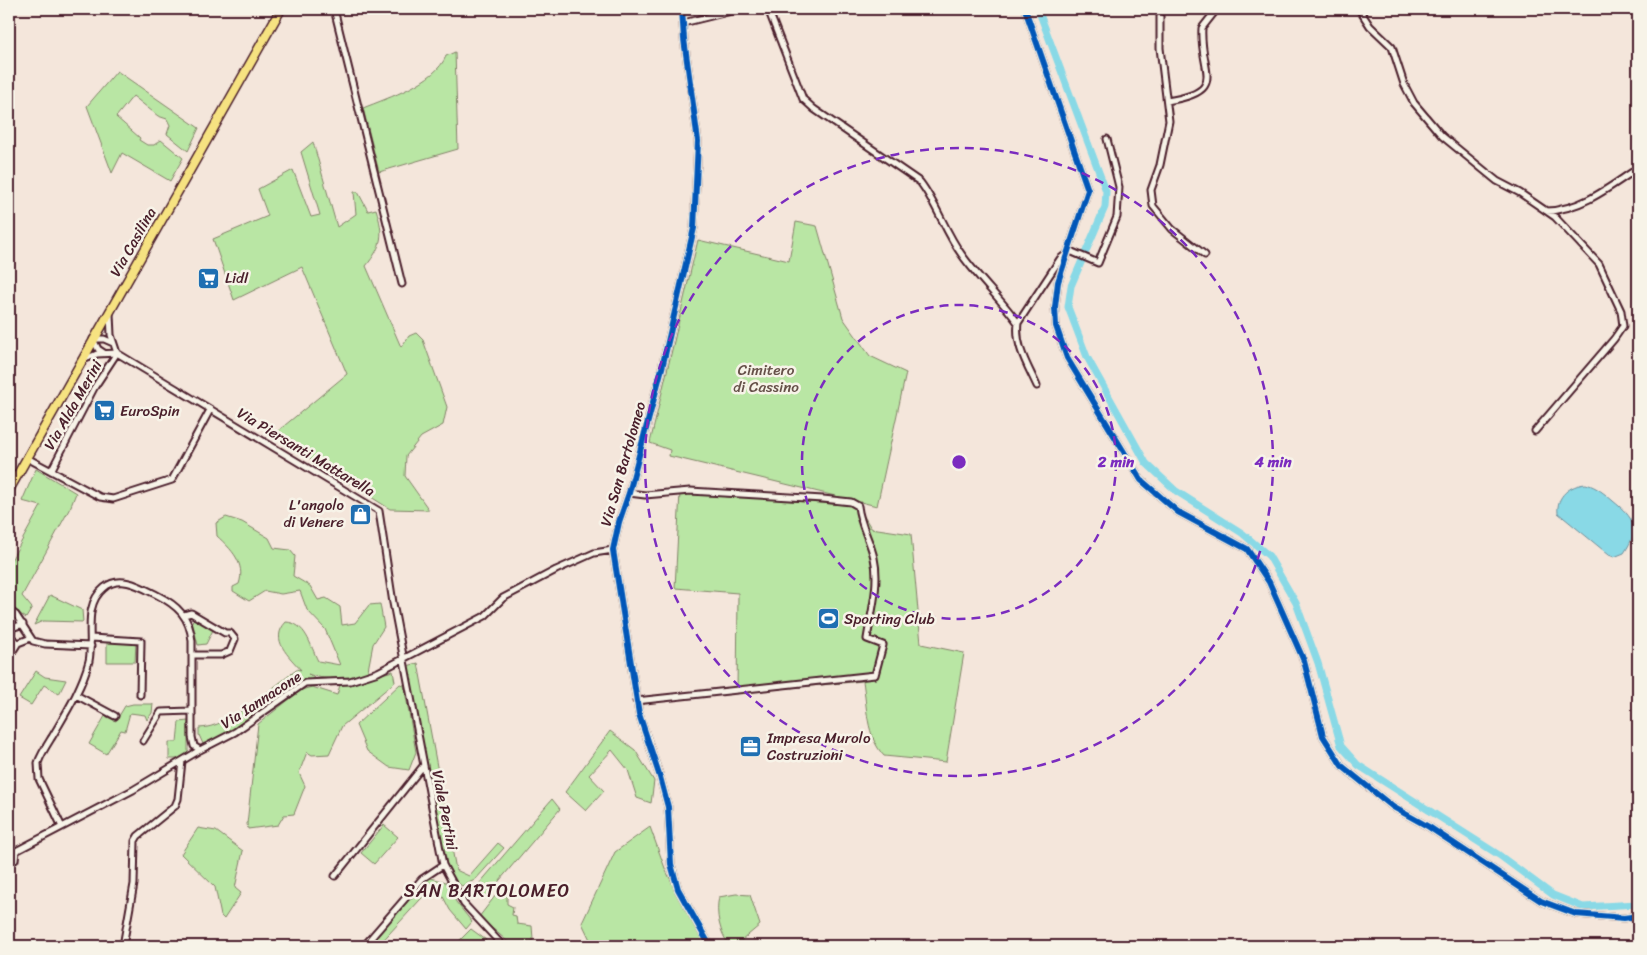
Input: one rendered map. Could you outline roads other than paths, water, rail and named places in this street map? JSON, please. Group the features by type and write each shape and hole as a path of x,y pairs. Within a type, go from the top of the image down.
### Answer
{"main road":[{"name":"Via Casilina","path":"9,490 281,9"}],"street":[{"path":"334,9 402,284"},
{"name":"Via San Bartolomeo","path":"682,9 698,141 694,228 662,368 629,493 618,522 613,550 636,701 668,807 671,864 678,890 710,946"},
{"path":"683,23 740,9"},
{"path":"768,9 803,99 814,109 920,182 930,195 948,234 962,256 1001,300 1018,323"},
{"path":"1025,9 1088,190 1058,282 1055,307 1056,326 1067,358 1141,480 1178,512 1247,549 1269,582 1304,661 1324,736 1342,766 1393,807 1429,827 1541,900 1576,914 1624,918 1638,916"},
{"path":"1160,9 1160,48 1169,126 1160,164 1151,190 1153,206 1172,229 1205,256"},
{"path":"1167,101 1201,91 1207,85 1208,77 1202,28 1217,9"},
{"path":"1359,9 1370,26 1392,46 1404,84 1414,103 1437,130 1465,157 1496,181 1555,217 1599,264 1624,321 1623,326 1614,339 1535,431"},
{"path":"1070,250 1098,263 1117,217 1119,187 1107,139"},
{"path":"1546,211 1558,211 1579,204 1600,194 1638,168"},
{"path":"1037,386 1022,356 1017,332 1018,323 1060,259 1070,250"},
{"path":"81,361 105,353 117,353 109,326 110,310"},
{"path":"105,353 98,349 93,339 104,338 113,344"},
{"name":"Via Piersanti Mattarella","path":"117,353 379,511 404,659"},
{"name":"Via Alda Merini","path":"51,470 94,388 117,353"},
{"path":"27,458 107,499 113,500 166,483 177,472 210,410"},
{"path":"629,493 645,495 690,491 823,499 851,502 858,506 860,521 874,557 876,584 867,639 883,645 876,675 636,701"},
{"name":"Via Iannacone","path":"15,860 16,851 125,794 243,727 305,683 361,679 404,659 428,644 485,616 504,598 574,560 594,553 613,550"},
{"path":"61,826 41,784 37,766 76,694 88,662 91,646 93,604 103,588 119,582 132,584 168,601 184,615 192,635 191,711 193,743 200,750"},
{"path":"9,610 16,615 31,638 41,644 91,646"},
{"path":"184,615 191,613 225,633 230,633 235,639 230,652 221,655 192,655"},
{"path":"18,643 11,637 10,632 16,625 23,624"},
{"path":"9,657 18,643 31,638"},
{"path":"91,638 141,640 140,695"},
{"name":"Viale Pertini","path":"404,659 443,865 464,904 503,946"},
{"path":"76,694 115,716"},
{"path":"143,742 161,712 191,711"},
{"path":"123,946 134,884 135,841 138,836 175,806 178,799 182,761"},
{"path":"335,876 423,766"},
{"path":"364,946 422,879 443,865"}],"water":[{"path":"1586,484 1604,493 1630,518 1634,530 1624,553 1614,557 1609,555 1558,513 1559,501 1565,492"}],"waterway":[{"path":"1038,9 1106,191 1105,207 1071,286 1068,307 1087,357 1146,463 1176,491 1242,533 1269,556 1296,603 1318,663 1341,746 1358,765 1499,855 1553,895 1583,907 1638,904"}],"place":[{"name":"Lidl","path":"209,278"},
{"name":"EuroSpin","path":"104,411"},
{"name":"L'angolo di Venere","path":"360,514"},
{"name":"Sporting Club","path":"828,619"},
{"name":"Impresa Murolo Costruzioni","path":"751,747"}],"district":[{"name":"SAN BARTOLOMEO","path":"487,891"}],"park label":[{"name":"Cimitero di Cassino","path":"766,378"}]}
